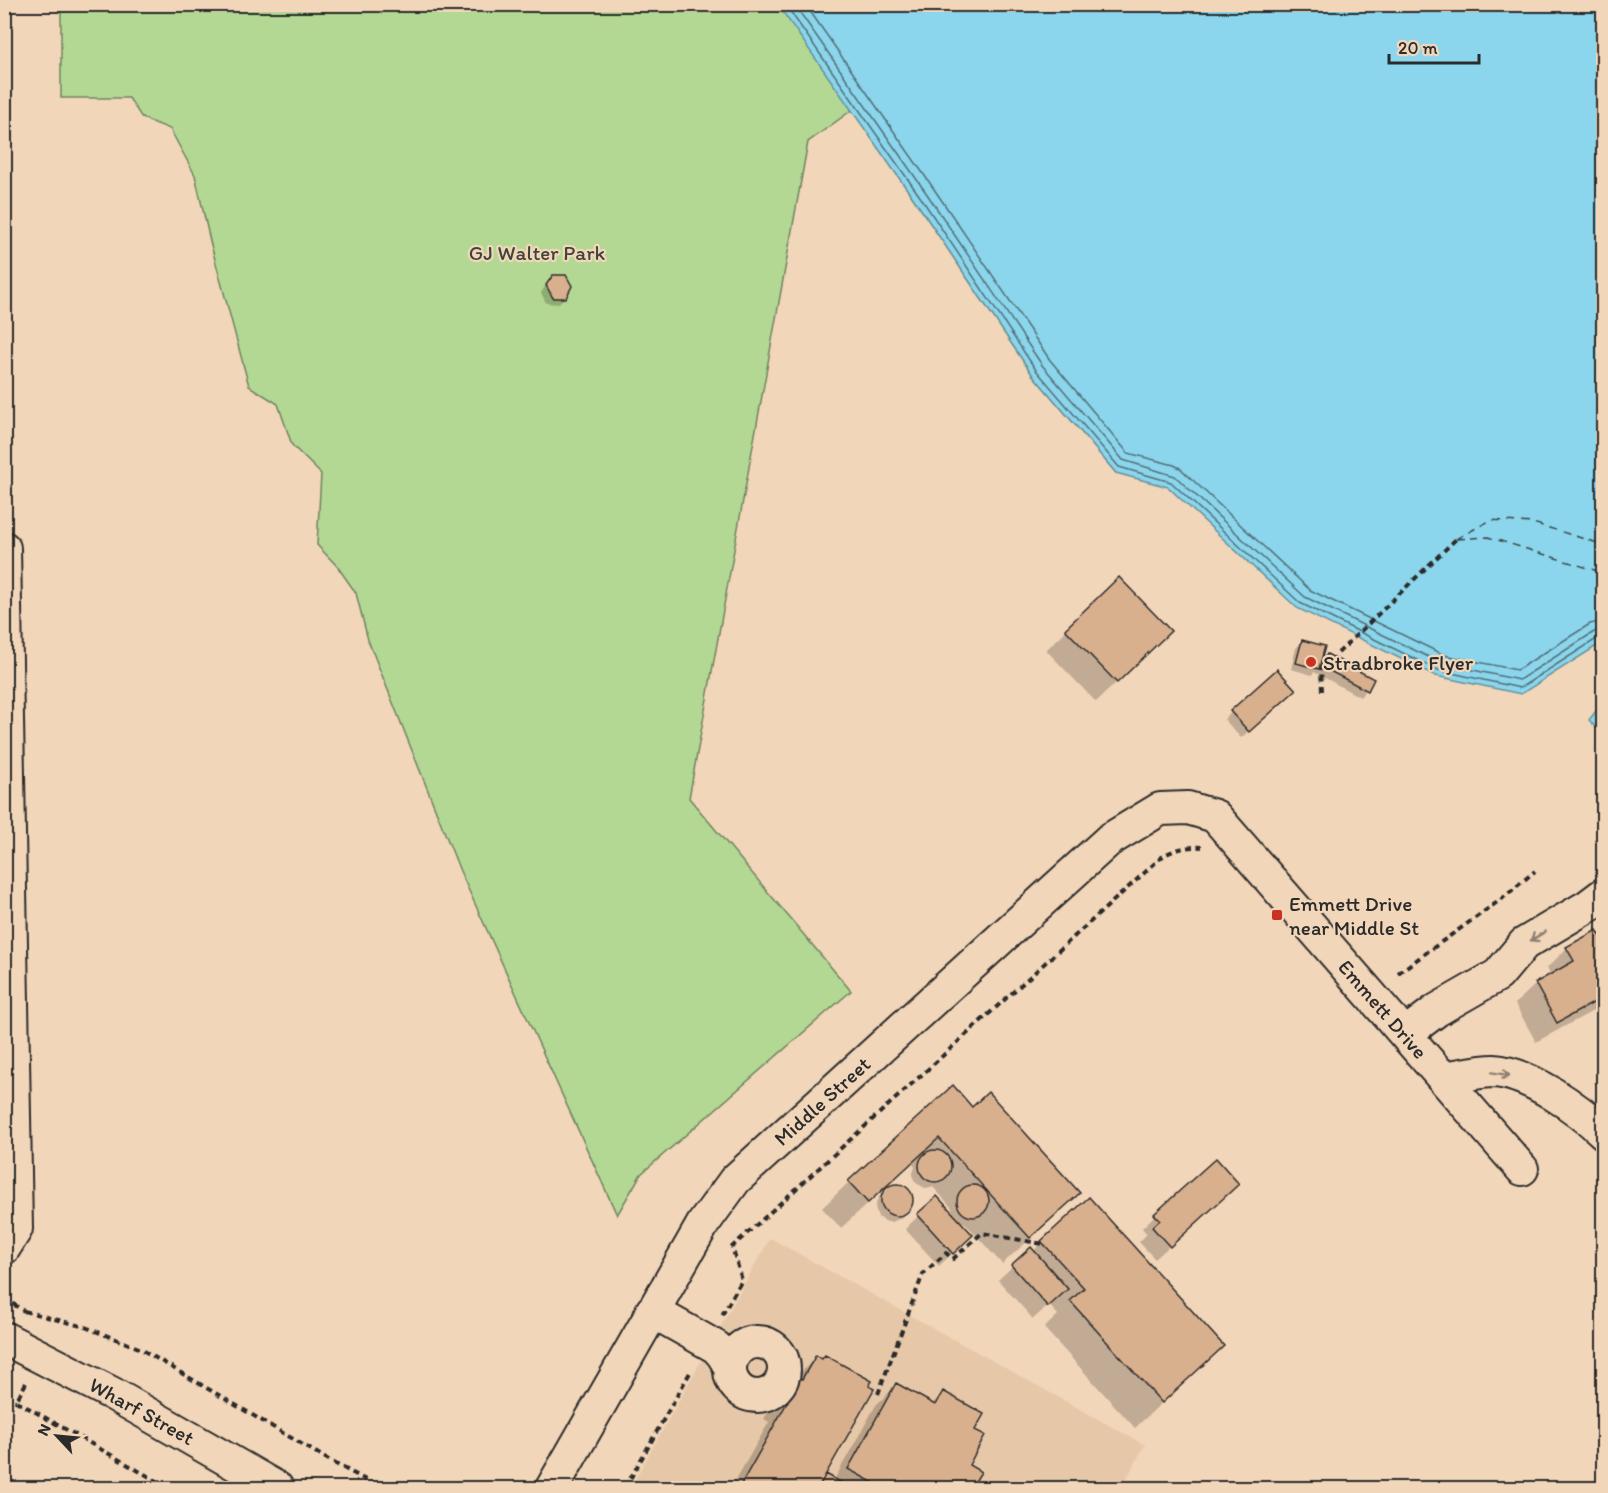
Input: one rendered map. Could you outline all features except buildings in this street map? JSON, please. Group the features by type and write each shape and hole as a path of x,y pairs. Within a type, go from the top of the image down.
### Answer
{"street":[{"path":"4,548 16,1228 4,1248"},
{"name":"Emmett Drive","path":"1188,808 1215,816 1522,1169"},
{"name":"Middle Street","path":"552,1488 652,1311 704,1224 735,1180 1109,840 1160,809 1188,808"},
{"path":"1405,1034 1437,1010 1498,975 1524,944 1596,900"},
{"path":"1443,1078 1496,1071 1527,1080 1563,1100 1592,1121 1604,1133"},
{"path":"652,1311 724,1350"},
{"name":"Wharf Street","path":"4,1338 113,1394 278,1488"}],"path":[{"path":"1336,655 1456,539"},
{"path":"1322,691 1321,670 1323,668"},
{"path":"625,1488 724,1350 742,1280 732,1247 1164,855 1187,847 1209,849"},
{"path":"1398,973 1503,898 1535,871"},
{"path":"878,1394 923,1274 946,1253 953,1259 982,1233 1044,1244"},
{"path":"24,1311 85,1327 139,1348 332,1462 381,1488"},
{"path":"4,1400 16,1401"}],"shaded area":[{"path":"770,1238 1145,1445 1121,1488 630,1488"}],"green space":[{"name":"GJ Walter Park","path":"1243,4 1116,473 1032,374 852,110 808,142 689,798 851,991 641,1174 617,1215 460,871 368,640 356,593 337,566 317,545 321,474 292,445 278,404 249,386 210,241 195,175 170,129 142,118 129,98 61,98 61,5"}],"water":[{"path":"778,5 1603,5 1603,642 1521,694 1436,676 1297,608 1168,487 1116,473 1032,374 916,202"},
{"path":"1603,702 1603,735 1589,720"}],"ferry route":[{"path":"1456,539 1491,520 1533,523 1604,545"},
{"path":"1457,539 1488,537 1604,573"}],"place":[{"name":"Stradbroke Flyer","path":"1311,662"},
{"name":"Emmett Drive near Middle St","path":"1277,915"}]}
